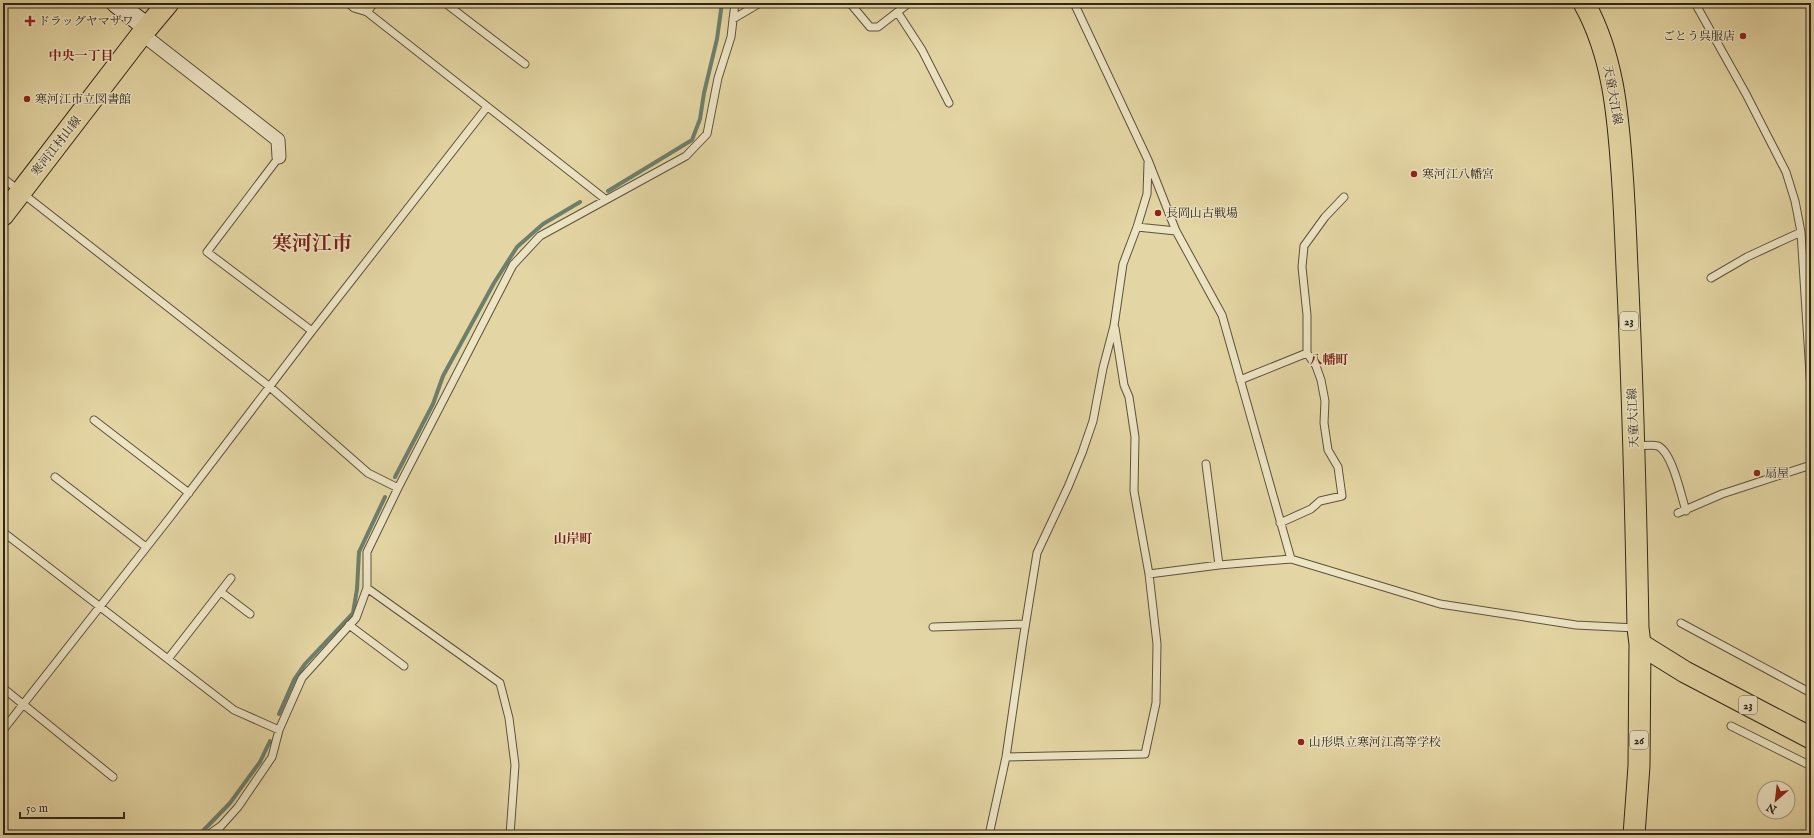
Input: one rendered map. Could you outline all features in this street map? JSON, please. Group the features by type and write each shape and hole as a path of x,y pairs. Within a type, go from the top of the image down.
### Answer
{"main road":[{"name":"寒河江村山線","path":"3,215 168,3"},
{"name":"天童大江線","path":"1584,3 1605,55 1619,119 1625,216 1635,446 1639,636"},
{"name":"23","path":"1639,636 1685,672 1811,738"},
{"name":"26","path":"1634,835 1639,766 1639,636"}],"street":[{"path":"116,3 145,31 278,140 279,157"}],"lane":[{"path":"348,3 354,8 367,12 605,199"},
{"path":"367,12 374,3"},
{"path":"445,3 524,64"},
{"path":"208,835 222,826 238,807 272,758 279,730 302,678 356,618 367,588 367,552 398,488 513,265 540,236 605,199 686,156 707,134 718,78 731,37 735,3"},
{"path":"733,19 760,3"},
{"path":"850,3 870,27 878,27 909,3"},
{"path":"1074,3 1148,160 1176,231 1222,316 1291,559"},
{"path":"1695,3 1746,94 1786,172 1795,201 1801,232 1811,390"},
{"path":"898,13 922,50 949,104"},
{"path":"3,730 189,493 312,331 487,107"},
{"path":"279,157 207,252 312,331"},
{"path":"989,835 1006,757 1037,553 1068,487 1093,421 1103,368 1114,326 1123,264 1137,227 1147,194 1148,160"},
{"path":"3,178 270,387 368,473 398,488"},
{"path":"1280,523 1311,509 1320,502 1342,496 1338,467 1328,450 1324,423 1325,401 1321,380 1316,366 1307,352 1307,315 1302,268 1304,246 1325,217 1344,197"},
{"path":"1137,227 1176,231"},
{"path":"1711,278 1747,257 1801,232"},
{"path":"1006,757 1145,754 1156,703 1157,644 1149,574 1134,492 1135,436 1129,397 1124,385 1114,326"},
{"path":"1240,380 1307,352"},
{"path":"94,420 189,493"},
{"path":"1635,446 1657,445 1665,451 1669,460 1682,512 1722,494 1811,465"},
{"path":"1206,464 1219,565"},
{"path":"55,477 146,547"},
{"path":"3,532 234,710 279,730"},
{"path":"1149,574 1219,565 1291,559 1440,604 1639,636"},
{"path":"168,659 231,578"},
{"path":"367,588 500,683 509,718 515,765 510,835"},
{"path":"221,592 250,614"},
{"path":"1681,623 1811,693"},
{"path":"933,627 1025,624"},
{"path":"349,626 404,666"},
{"path":"3,688 113,776"},
{"path":"1731,726 1811,766"}],"waterway":[{"path":"608,191 692,140 700,119 704,93 717,39 722,3"},
{"path":"395,477 433,404 443,376 494,283 517,247 543,224 580,202"},
{"path":"279,714 294,680 305,664 353,613 357,589 359,552 385,497"},
{"path":"199,835 230,803 260,762 270,741"}],"place":[{"name":"ドラッグヤマザワ","path":"30,21"},
{"name":"ごとう呉服店","path":"1743,36"},
{"name":"寒河江市立図書館","path":"27,99"},
{"name":"寒河江八幡宮","path":"1414,174"},
{"name":"長岡山古戦場","path":"1158,213"},
{"name":"扇屋","path":"1757,473"},
{"name":"山形県立寒河江高等学校","path":"1301,742"}],"district":[{"name":"中央一丁目","path":"81,55"},
{"name":"寒河江市","path":"312,243"},
{"name":"八幡町","path":"1329,359"},
{"name":"山岸町","path":"573,538"}]}
